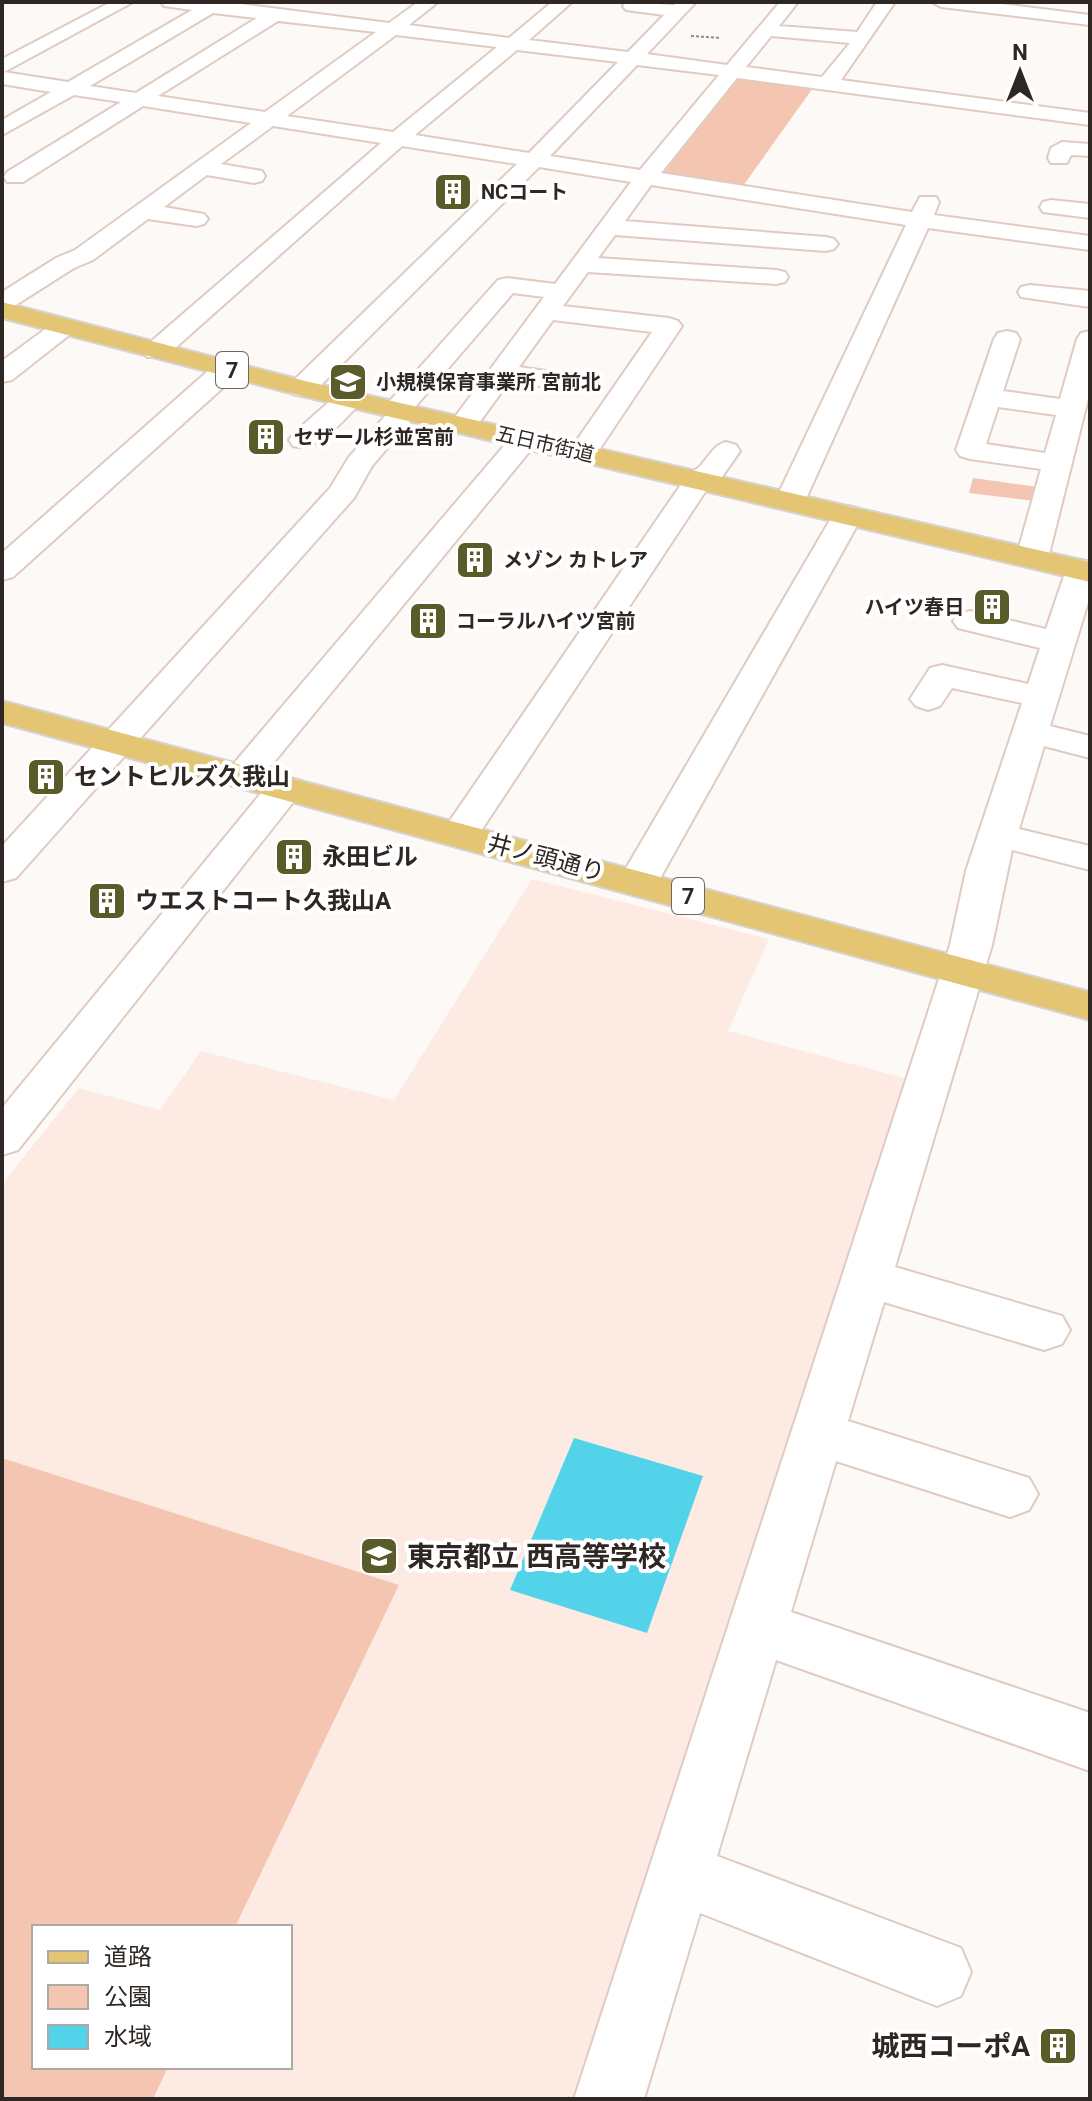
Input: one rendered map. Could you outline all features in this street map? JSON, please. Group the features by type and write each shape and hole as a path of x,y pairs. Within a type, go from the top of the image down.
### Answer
{"main road":[{"name":"五日市街道","path":"2,310 302,388 1086,571"},
{"name":"井ノ頭通り","path":"2,712 1090,1006"}],"street":[{"path":"2,67 124,2"},
{"path":"170,2 214,5 328,22 449,22"},
{"path":"2,303 104,241 429,2"},
{"path":"156,351 398,139 563,2"},
{"path":"463,425 638,187 789,2"},
{"path":"839,70 886,2"},
{"path":"941,2 1038,22 1090,20"},
{"path":"13,138 70,89 214,5"},
{"path":"632,6 682,6"},
{"path":"302,388 534,160 682,6"},
{"path":"328,22 349,9"},
{"path":"15,177 273,16"},
{"path":"399,24 512,45 631,58 862,38"},
{"path":"73,29 100,33"},
{"path":"127,36 154,40"},
{"path":"369,45 407,50"},
{"path":"748,50 1090,119"},
{"path":"748,50 839,70"},
{"path":"182,73 212,76"},
{"path":"2,78 534,160 638,187 846,214"},
{"path":"13,138 93,150"},
{"path":"1090,150 1062,148 1061,162 1090,170"},
{"path":"202,168 254,165 226,150"},
{"path":"638,187 924,211 1090,243"},
{"path":"1051,207 1090,211"},
{"path":"143,211 196,219"},
{"path":"790,501 924,211"},
{"path":"609,227 826,244"},
{"path":"104,241 132,246"},
{"path":"582,264 776,277"},
{"path":"2,870 343,492 359,463 400,411 507,285 555,302 669,326 583,453"},
{"path":"1030,292 1090,299"},
{"path":"2,374 64,327"},
{"path":"1007,339 970,450 1057,463"},
{"path":"1032,558 1089,346"},
{"path":"2,570 227,369"},
{"path":"503,373 563,381"},
{"path":"988,397 1071,409"},
{"path":"303,440 349,399"},
{"path":"243,776 524,440"},
{"path":"459,835 702,480 726,451"},
{"path":"638,882 848,515"},
{"path":"609,2099 820,1434 962,970 998,835 1035,715 1086,571"},
{"path":"970,621 1059,642"},
{"path":"928,699 942,675 1035,715 1090,747"},
{"path":"2,1139 285,788"},
{"path":"998,835 1090,858"},
{"path":"866,1278 1044,1330"},
{"path":"820,1434 1010,1494"},
{"path":"758,1627 1090,1742"},
{"path":"681,1874 937,1972"}],"path":[{"path":"657,32 748,50"}],"shaded area":[{"name":"東京都立 西高等学校","path":"532,879 769,939 728,1031 915,1081 573,2099 2,2099 2,1184 79,1088 160,1110 201,1051 394,1100"}],"green space":[{"path":"739,75 815,85 743,186 663,174"},
{"path":"973,478 1038,487 1035,501 969,493"},
{"path":"2,1458 399,1585 236,1925 32,1925 32,2069 167,2069 153,2099 2,2099"}],"water":[{"path":"574,1438 703,1476 647,1633 510,1590"}],"place":[{"name":"NCコート","path":"453,192"},
{"name":"小規模保育事業所 宮前北","path":"348,382"},
{"name":"セザール杉並宮前","path":"266,437"},
{"name":"メゾン カトレア","path":"475,560"},
{"name":"ハイツ春日","path":"992,607"},
{"name":"コーラルハイツ宮前","path":"428,621"},
{"name":"セントヒルズ久我山","path":"46,777"},
{"name":"永田ビル","path":"294,857"},
{"name":"ウエストコート久我山A","path":"107,901"},
{"name":"東京都立 西高等学校","path":"379,1556"},
{"name":"城西コーポA","path":"1058,2046"}]}
